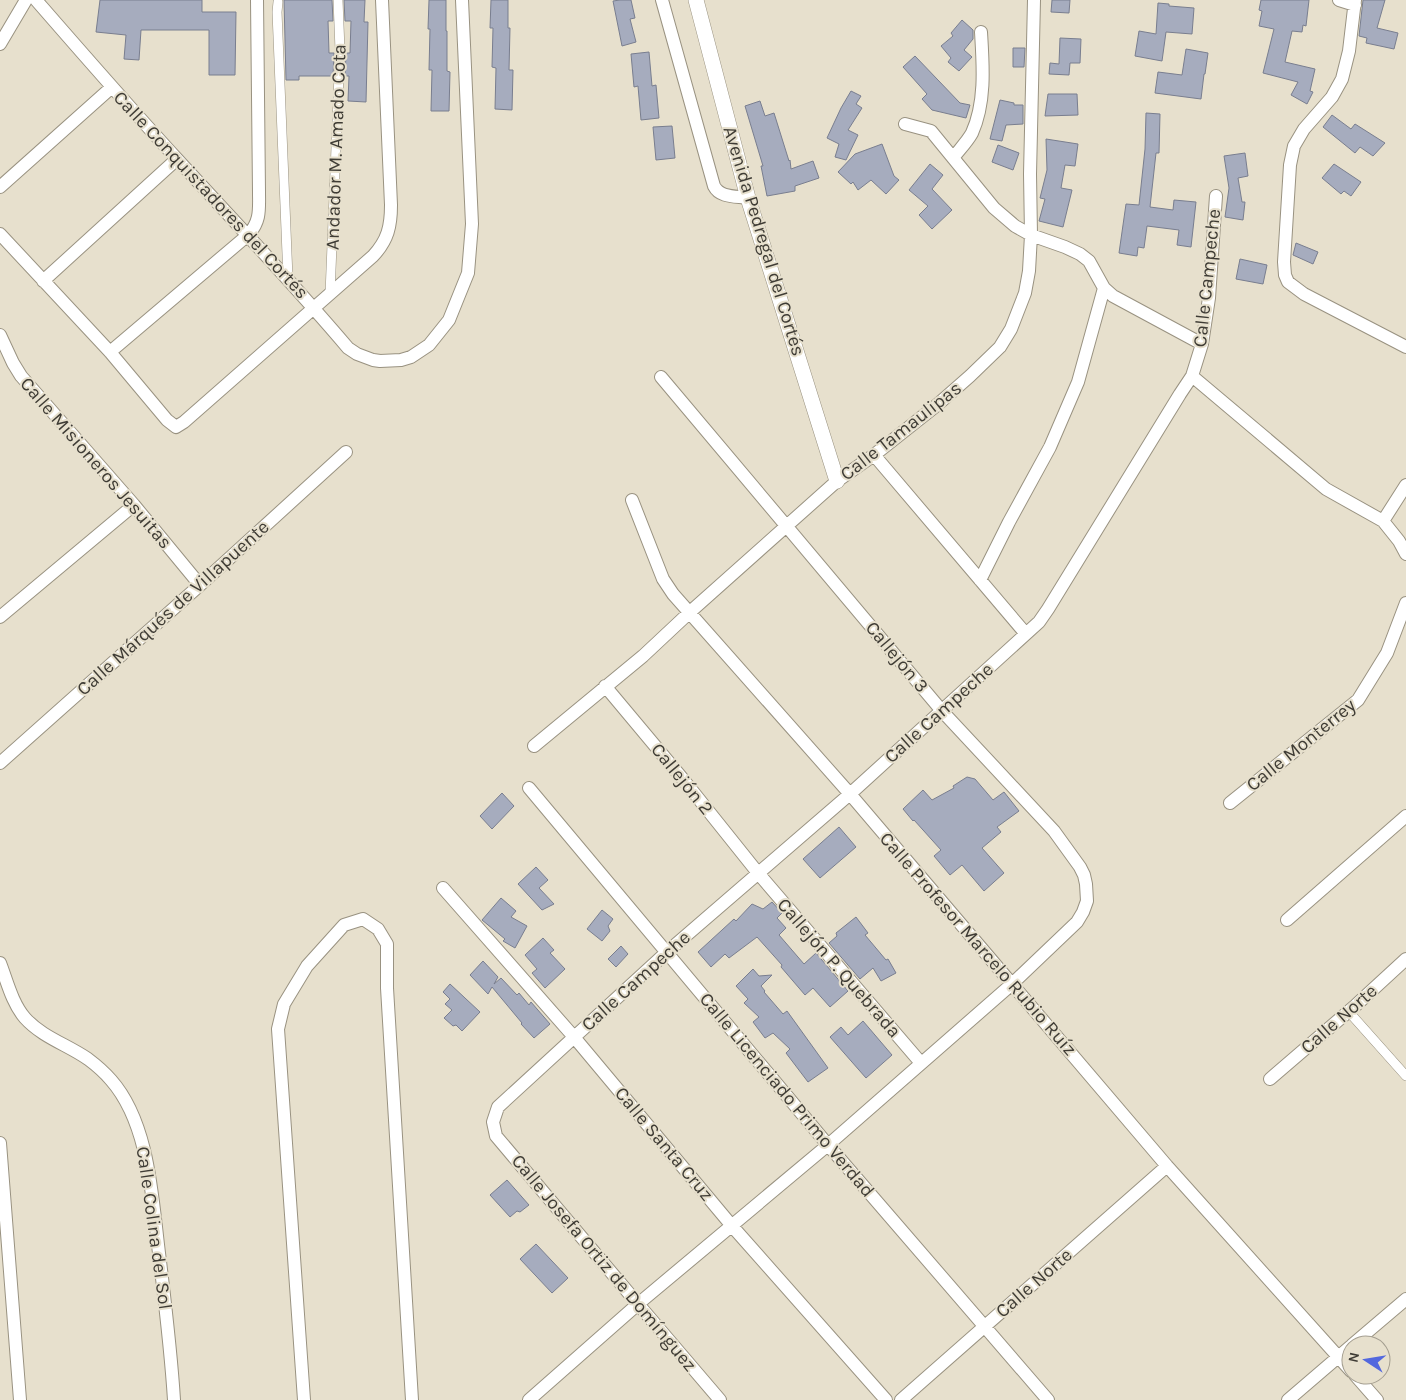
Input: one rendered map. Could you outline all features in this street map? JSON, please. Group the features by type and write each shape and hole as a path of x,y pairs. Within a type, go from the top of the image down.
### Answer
{"street":[{"path":"0,44 26,0"},
{"name":"Calle Conquistadores del Cortés","path":"36,0 112,88 288,278 348,348 357,354 380,361 401,360 411,357 429,345 448,320 468,273 472,224 462,0"},
{"path":"110,352 248,234 258,220 257,0"},
{"name":"Andador M. Amado Cota","path":"330,294 340,50 338,0"},
{"path":"0,234 110,352 167,420 176,426 184,422 382,246 391,220 382,0"},
{"path":"662,0 714,186 717,192 724,195 748,198"},
{"name":"Avenida Pedregal del Cortés","path":"696,0 748,198 837,481"},
{"name":"Calle Tamaulipas","path":"534,746 643,656 837,481 874,455 936,405 970,376 1000,346 1011,329 1025,293 1029,271 1034,0"},
{"path":"1339,0 1355,3 1349,51 1342,78 1332,97 1304,128 1294,146 1290,165 1284,262 1285,275 1288,282 1304,294 1406,347"},
{"path":"278,2 288,278"},
{"path":"953,158 971,134 980,109 983,63 982,32"},
{"path":"0,187 112,88"},
{"path":"905,124 931,131 994,208 1015,226 1031,236 1080,254 1089,261 1104,288 1113,296 1202,344"},
{"path":"43,281 177,160"},
{"name":"Calle Campeche","path":"493,1122 498,1107 574,1037 667,952 850,794 1039,622 1192,376 1202,344 1209,298 1216,196"},
{"path":"980,580 1050,447 1078,382 1104,288"},
{"name":"Calle Misioneros Jesuitas","path":"0,335 21,376 134,505 200,585"},
{"path":"1192,376 1326,489 1383,520 1406,554"},
{"name":"Callejón 3","path":"529,1400 638,1304 828,1145 1012,984 1076,922 1083,912 1087,901 1088,892 1084,875 1054,831 942,711 662,377"},
{"name":"Calle Márqués de Villapuente","path":"0,763 346,452"},
{"path":"874,455 1026,634"},
{"path":"1383,520 1406,485"},
{"name":"Calle Profesor Marcelo Rubio Ruíz","path":"632,500 668,588 850,794 1167,1166 1341,1360"},
{"path":"0,617 134,505"},
{"name":"Calle Monterrey","path":"1230,803 1358,700 1387,653 1406,604"},
{"name":"Callejón 2","path":"605,686 758,873"},
{"name":"Calle Licenciado Primo Verdad","path":"529,788 828,1145 1048,1400"},
{"path":"1287,920 1406,816"},
{"name":"Callejón P. Quebrada","path":"758,873 921,1063"},
{"name":"Calle Santa Cruz","path":"443,888 574,1037 732,1226 886,1400"},
{"path":"304,1400 278,1029 284,1004 307,966 344,925 363,919 378,929 387,944 387,988 412,1400"},
{"name":"Calle Norte","path":"1270,1078 1349,1012 1406,959"},
{"name":"Calle Colina del Sol","path":"0,963 16,1005 26,1018 43,1034 90,1060 110,1079 124,1097 137,1124 146,1157 155,1217 170,1343 174,1400"},
{"path":"1349,1012 1406,1076"},
{"name":"Calle Josefa Ortiz de Domínguez","path":"493,1122 496,1136 720,1400"},
{"path":"0,1143 20,1400"},
{"name":"Calle Norte","path":"901,1400 1167,1166"},
{"path":"1365,1335 1406,1299"},
{"path":"1288,1400 1341,1355"},
{"path":"1364,1385 1377,1400"}],"building":[{"path":"100,0 202,0 202,12 236,12 235,75 209,75 209,30 141,30 139,60 124,59 126,35 96,32"},
{"path":"284,0 332,0 333,21 328,21 329,53 334,53 333,76 299,76 299,80 286,80"},
{"path":"344,0 365,0 364,22 368,22 366,102 348,101 349,76 345,76 346,53 350,53 351,21 345,21"},
{"path":"429,0 446,0 447,71 450,72 449,111 431,111 432,70 429,70"},
{"path":"491,0 508,0 508,28 510,28 509,70 513,70 512,110 495,109 496,68 492,67 493,28 490,28"},
{"path":"631,0 635,18 630,19 636,42 622,46 613,1"},
{"path":"1052,0 1070,0 1069,13 1051,12"},
{"path":"1261,0 1309,0 1306,26 1303,25 1302,32 1292,31 1285,62 1315,69 1310,91 1313,92 1307,104 1291,95 1298,82 1263,73 1274,29 1259,26 1262,11 1259,10"},
{"path":"1363,0 1385,0 1377,28 1398,33 1394,49 1366,43 1367,38 1359,36"},
{"path":"1158,3 1194,8 1192,34 1166,32 1162,61 1135,56 1139,31 1156,34"},
{"path":"962,20 973,30 973,39 964,50 972,57 959,71 948,62 951,58 941,46 953,36 951,33"},
{"path":"1060,38 1081,39 1080,63 1070,63 1069,75 1049,74 1050,63 1059,64"},
{"path":"1013,48 1025,48 1024,67 1013,67"},
{"path":"1186,49 1208,53 1201,99 1155,93 1158,72 1182,75"},
{"path":"649,52 652,86 656,85 659,118 641,120 638,86 634,87 631,54"},
{"path":"915,56 960,103 970,105 966,118 932,110 922,99 927,94 903,67"},
{"path":"851,91 861,96 856,104 862,108 848,130 858,135 846,160 835,157 839,144 827,138"},
{"path":"1048,94 1077,94 1078,115 1045,116"},
{"path":"1000,100 1014,103 1014,105 1023,105 1023,124 1006,125 1002,141 990,139"},
{"path":"760,101 765,116 774,113 790,160 791,169 813,161 819,178 795,186 795,191 767,196 761,166 763,166 745,106"},
{"path":"1146,113 1160,114 1159,153 1156,153 1150,207 1173,210 1174,200 1196,202 1191,247 1177,245 1179,230 1147,226 1144,248 1138,247 1137,256 1119,253 1126,204 1139,205 1145,149"},
{"path":"1332,115 1351,129 1355,124 1385,143 1373,156 1360,147 1355,153 1323,127"},
{"path":"672,126 675,158 656,160 653,127"},
{"path":"1046,139 1078,144 1075,166 1065,165 1061,188 1072,190 1063,227 1039,221 1045,199 1040,198 1047,170"},
{"path":"882,144 894,176 899,180 886,194 871,180 858,190 853,182 851,184 838,172 855,154"},
{"path":"998,145 1019,153 1013,170 992,162"},
{"path":"1245,153 1248,176 1238,178 1242,202 1245,202 1243,220 1225,217 1229,188 1224,156"},
{"path":"930,164 943,175 932,189 952,210 932,229 919,215 928,206 909,190"},
{"path":"1334,164 1361,182 1351,196 1344,191 1341,194 1322,178"},
{"path":"1296,243 1318,252 1313,264 1293,255"},
{"path":"1240,259 1267,265 1263,284 1236,279"},
{"path":"967,777 975,779 993,800 1004,792 1019,811 997,827 1001,832 982,848 1004,873 984,891 962,865 950,875 934,856 941,850 903,809 923,790 932,800 954,788 953,786"},
{"path":"502,793 514,806 492,829 480,816"},
{"path":"839,827 856,847 820,878 803,859"},
{"path":"536,867 548,880 539,888 554,904 542,910 518,884"},
{"path":"501,898 516,911 511,917 527,926 515,948 503,941 505,939 482,920"},
{"path":"772,902 782,913 777,918 786,928 779,935 804,964 816,953 848,991 830,1007 813,988 805,995 757,937 729,958 725,954 711,967 698,952 734,919 736,921 752,904 763,909"},
{"path":"602,910 613,919 608,926 610,931 602,941 587,929"},
{"path":"856,917 868,933 865,935 886,960 888,959 896,973 881,981 873,968 860,979 829,943 837,936 836,933"},
{"path":"543,938 554,950 550,953 565,969 545,988 532,973 537,969 525,955"},
{"path":"621,946 628,954 616,967 608,959"},
{"path":"483,961 498,977 494,984 501,978 517,995 519,993 529,1005 531,1002 550,1024 534,1038 492,987 488,994 470,975"},
{"path":"753,969 759,976 772,975 761,986 764,992 783,1014 787,1011 828,1068 808,1082 786,1053 790,1049 773,1033 765,1038 753,1022 759,1017 744,1003 748,999 736,986"},
{"path":"450,984 480,1012 462,1031 444,1018 452,1010 445,1004 450,999 443,992"},
{"path":"863,1021 892,1055 866,1078 830,1037 841,1027 848,1035"},
{"path":"507,1180 529,1205 510,1217 490,1195"},
{"path":"536,1244 568,1278 552,1293 520,1259"}]}
